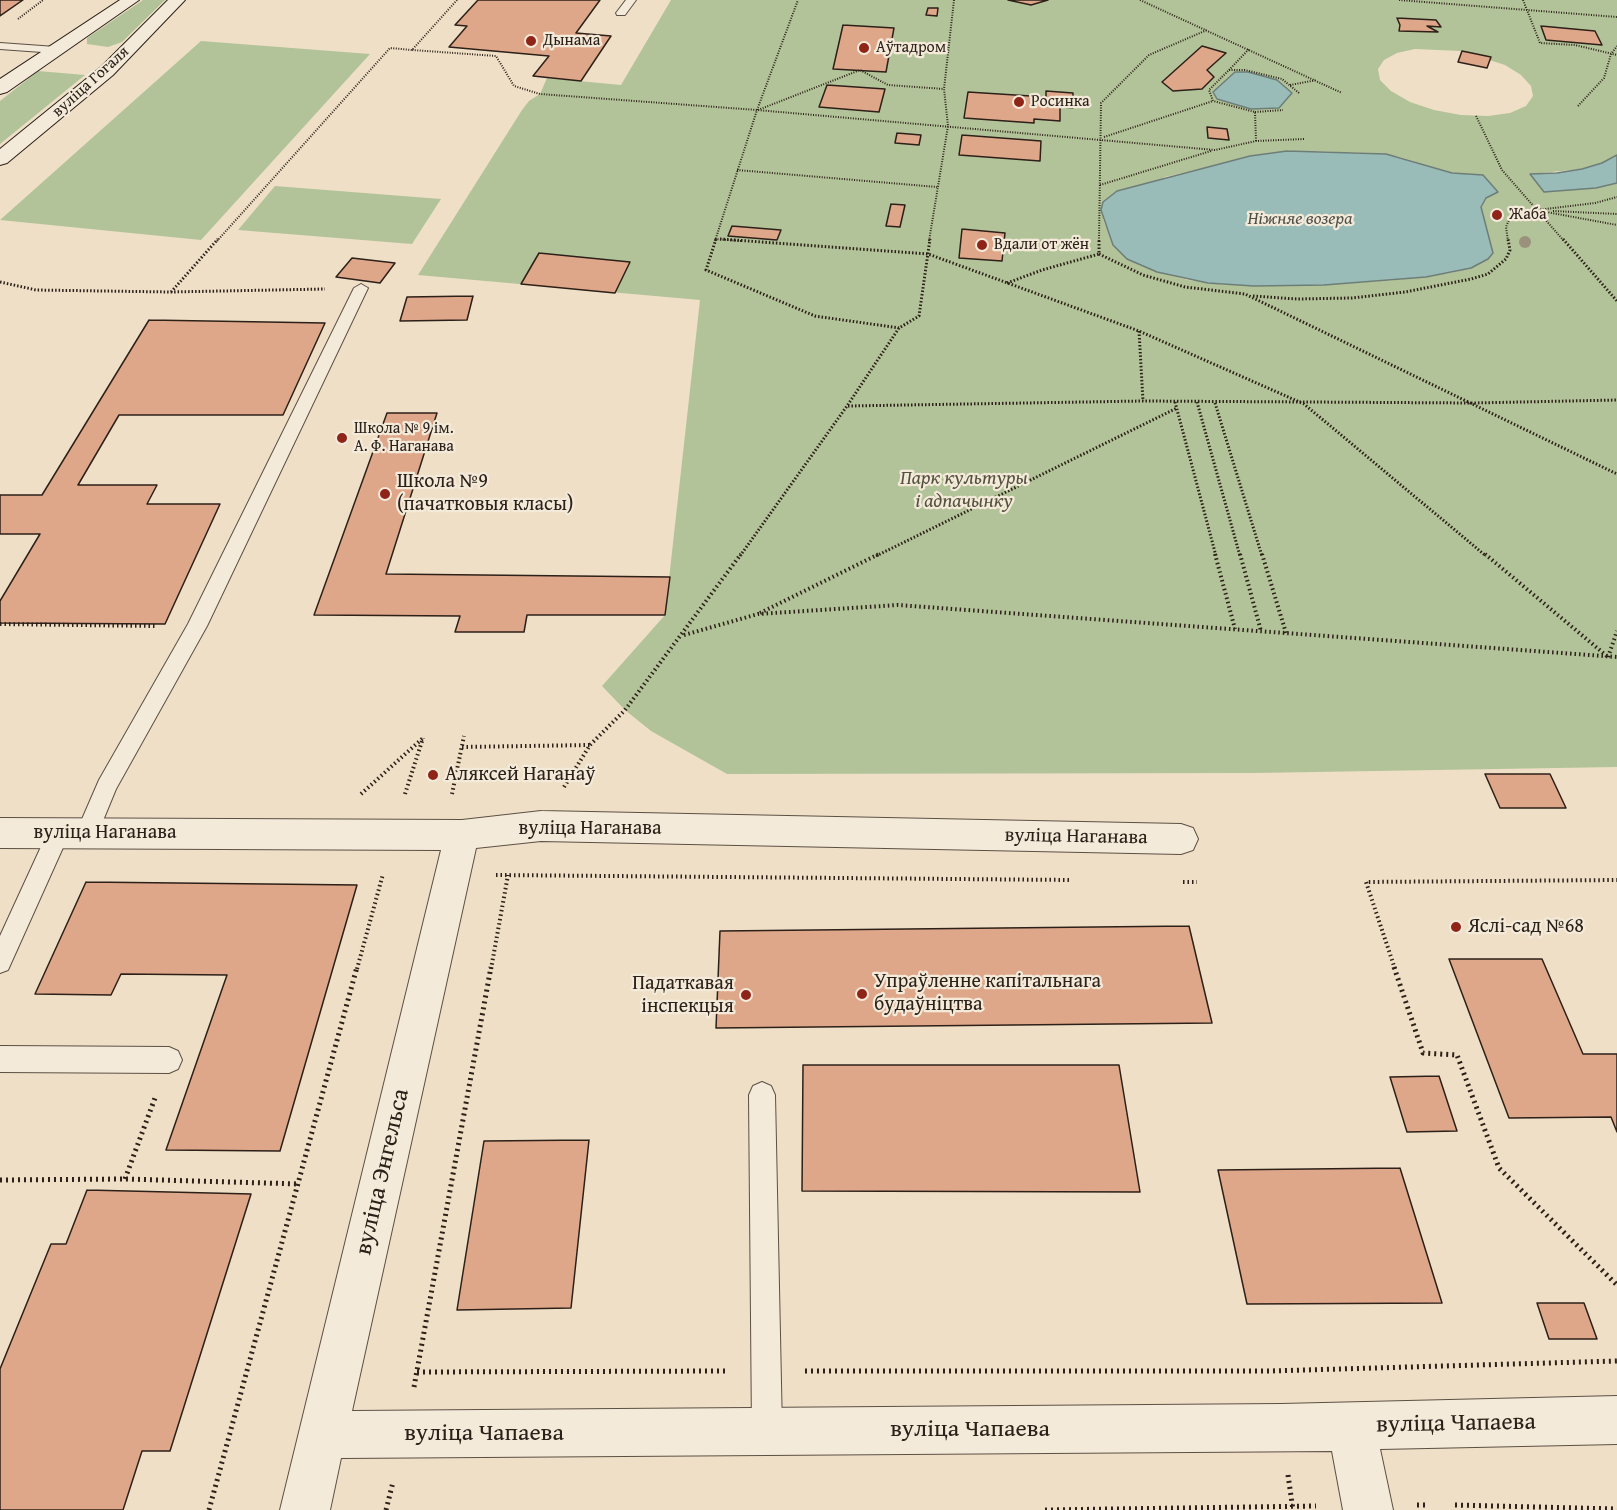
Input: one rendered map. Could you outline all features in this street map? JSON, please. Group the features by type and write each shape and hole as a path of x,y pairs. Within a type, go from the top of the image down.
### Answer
{"street":[{"path":"0,88 131,0"},
{"name":"вуліца Гогаля","path":"0,159 107,71 177,0"},
{"path":"56,50 78,51"},
{"path":"100,53 122,55"},
{"name":"вуліца Наганава","path":"0,832 73,833 457,816 541,826 1181,839"},
{"name":"вуліца Энгельса","path":"305,1510 457,816"},
{"name":"вуліца Чапаева","path":"322,1434 1351,1427 1617,1420"},
{"path":"1351,1427 1368,1508"}],"lane":[{"path":"621,13 631,0"},
{"path":"0,46 56,50"},
{"path":"0,962 73,833 107,786 197,626 361,288"},
{"path":"0,1059 169,1060"},
{"path":"762,1095 767,1431"}],"path":[{"path":"412,50 457,0"},
{"path":"798,0 757,110 706,270 815,316 899,328"},
{"path":"625,710 683,635 848,406 899,328 919,316 948,126 944,89 954,0"},
{"path":"1140,0 1342,93"},
{"path":"1399,0 1617,17"},
{"path":"1523,0 1540,43 1575,45 1617,55"},
{"path":"1099,254 1101,103 1149,55 1207,30"},
{"path":"1578,106 1604,78 1611,54 1617,46"},
{"path":"170,292 390,48 496,56 514,86 540,94 1101,138 1215,150"},
{"path":"1213,101 1209,90 1249,49"},
{"path":"757,110 860,70 888,85 944,89"},
{"path":"1228,70 1245,70 1282,79 1299,93"},
{"path":"1289,86 1317,80"},
{"path":"1101,138 1213,101 1255,112 1283,110"},
{"path":"1255,112 1256,141"},
{"path":"1476,116 1505,174 1617,301"},
{"path":"1100,185 1215,150 1256,141 1304,139"},
{"path":"737,170 937,187"},
{"path":"1006,284 1042,270 1099,254 1143,275 1185,287 1297,299 1352,298 1404,292 1488,274 1506,259 1510,250 1506,227 1509,220 1524,212 1595,203 1617,197"},
{"path":"1537,210 1617,214"},
{"path":"1537,210 1617,225"},
{"path":"715,239 928,254 1139,332 1304,404 1608,657"},
{"path":"0,282 36,290 170,292 361,288"},
{"path":"1245,294 1617,474"},
{"path":"1139,332 1143,402"},
{"path":"848,406 1143,402 1473,403 1617,400"},
{"path":"1175,402 1235,630"},
{"path":"1197,402 1261,631"},
{"path":"1215,403 1286,633"},
{"path":"683,635 758,614 1177,408"},
{"path":"758,614 898,605 1617,657"},
{"path":"0,624 197,626"},
{"path":"1608,657 1617,631"},
{"path":"457,816 464,736"},
{"path":"357,798 423,738 405,795"},
{"path":"462,747 590,745"},
{"path":"209,1510 384,873"},
{"path":"386,1510 405,1435 508,875 1078,880"},
{"path":"1617,880 1366,882 1423,1053 1457,1055 1499,1167 1617,1286"},
{"path":"1173,882 1197,882"},
{"path":"125,1179 169,1060"},
{"path":"0,1180 125,1179 300,1184"},
{"path":"417,1372 1270,1371 1617,1361"},
{"path":"1045,1510 1368,1508 1428,1505"},
{"path":"1455,1505 1576,1510 1617,1509"}],"green space":[{"path":"143,0 165,0 122,42 108,47 87,44 87,38"},
{"name":"Парк культуры і адпачынку","path":"671,0 1617,0 1617,155 1602,163 1582,169 1530,174 1545,192 1596,188 1617,183 1617,767 1255,773 727,774 651,731 625,710 602,686 665,615 700,300 418,275 522,110 529,101 540,94 547,78 621,85","holes":["1415,49 1461,51 1505,65 1521,75 1531,86 1533,96 1526,106 1510,113 1488,116 1461,115 1434,110 1410,102 1391,91 1380,80 1378,69 1384,60 1397,53","1306,151 1372,153 1400,157 1452,173 1483,175 1498,192 1486,198 1481,206 1487,228 1471,268 1396,280 1324,285 1227,285 1188,280 1157,272 1127,259 1113,245 1103,219 1165,177 1267,153"]},
{"path":"201,41 370,54 201,240 0,220"},
{"path":"38,71 85,75 0,144 0,101"},
{"path":"275,186 441,199 412,244 238,230"}],"water":[{"path":"1235,72 1248,72 1277,80 1292,93 1279,108 1251,109 1217,99 1213,92"},
{"name":"Ніжняе возера","path":"1287,151 1386,154 1452,173 1483,175 1498,192 1486,198 1481,207 1493,253 1488,259 1471,268 1426,277 1324,285 1254,286 1208,283 1157,272 1127,259 1113,245 1101,210 1103,202 1117,191 1250,156"},
{"path":"1617,155 1617,183 1596,188 1544,192 1530,174 1582,169 1602,163"}],"building":[{"path":"0,0 23,0 0,16"},
{"name":"Дынама","path":"478,0 600,0 576,33 611,36 581,81 533,76 549,56 449,47 467,26 455,25"},
{"path":"1008,0 1048,0 1031,5"},
{"path":"928,8 938,8 937,16 926,15"},
{"path":"1397,18 1436,20 1441,27 1427,26 1438,32 1399,31 1400,25"},
{"name":"Аўтадром","path":"843,25 894,28 886,72 833,69"},
{"path":"1541,26 1595,31 1602,45 1546,40"},
{"path":"1202,46 1226,53 1207,70 1214,77 1202,89 1173,91 1162,82"},
{"path":"1462,51 1491,57 1487,68 1458,62"},
{"path":"827,85 885,89 879,112 819,107"},
{"name":"Росинка","path":"1046,91 1073,93 1073,108 1060,107 1060,121 1034,119 1034,123 964,118 968,92 1046,97"},
{"path":"1207,127 1227,129 1229,140 1208,138"},
{"path":"897,133 921,135 919,145 895,143"},
{"path":"962,135 1041,141 1040,161 959,155"},
{"path":"891,204 905,205 900,227 886,226"},
{"path":"732,226 781,230 777,240 728,236"},
{"name":"Вдали от жён","path":"962,229 1005,233 1002,261 959,258"},
{"path":"539,253 630,262 615,293 521,284"},
{"path":"352,258 395,263 380,283 336,277"},
{"path":"473,296 467,320 400,321 407,297"},
{"path":"149,320 325,323 283,415 119,415 78,485 157,485 147,504 220,504 165,624 0,623 0,601 40,534 0,534 0,495 42,495"},
{"name":"Школа №9 (пачатковыя класы)","path":"387,413 437,413 386,574 670,577 665,615 527,615 524,632 455,632 460,616 314,615"},
{"path":"1485,774 1550,774 1566,808 1500,808"},
{"path":"86,882 357,885 280,1151 166,1150 227,975 121,974 111,995 35,994"},
{"path":"1189,926 1212,1023 716,1028 720,931"},
{"path":"1449,959 1542,959 1583,1054 1617,1054 1617,1132 1611,1117 1509,1118"},
{"path":"803,1065 1119,1065 1140,1192 802,1191"},
{"path":"1439,1076 1457,1131 1407,1132 1390,1077"},
{"path":"589,1140 571,1308 457,1310 484,1141"},
{"path":"1400,1168 1442,1303 1247,1304 1218,1170"},
{"path":"87,1190 251,1194 170,1451 142,1451 123,1510 0,1510 0,1369 51,1244 66,1244"},
{"path":"1537,1303 1584,1303 1597,1339 1549,1339"}],"place":[{"name":"Дынама","path":"531,41"},
{"name":"Аўтадром","path":"864,48"},
{"name":"Росинка","path":"1019,102"},
{"name":"Жаба","path":"1497,215"},
{"name":"Вдали от жён","path":"982,245"},
{"name":"Школа № 9 ім. А. Ф. Наганава","path":"342,438"},
{"name":"Школа №9 (пачатковыя класы)","path":"385,494"},
{"name":"Аляксей Наганаў","path":"433,775"},
{"name":"Яслі-сад №68","path":"1456,927"},
{"name":"Упраўленне капітальнага будаўніцтва","path":"862,994"},
{"name":"Падаткавая інспекцыя","path":"746,995"}]}
